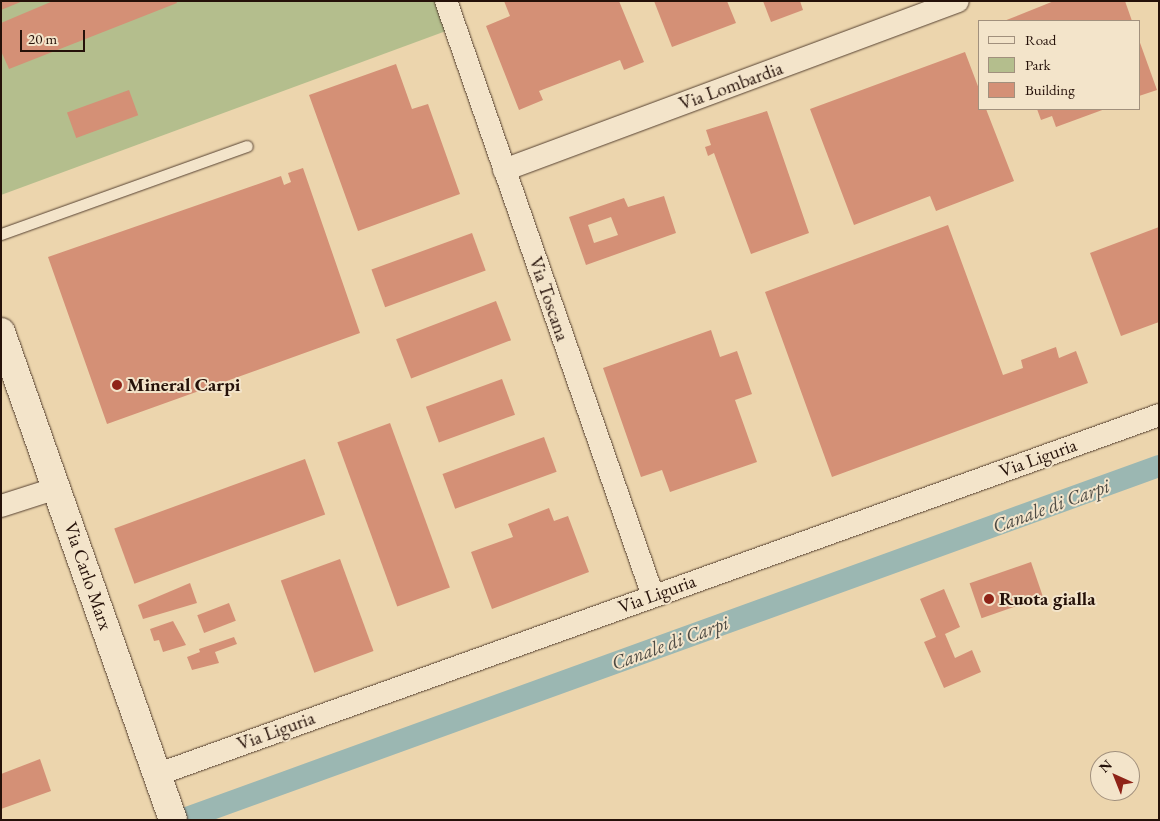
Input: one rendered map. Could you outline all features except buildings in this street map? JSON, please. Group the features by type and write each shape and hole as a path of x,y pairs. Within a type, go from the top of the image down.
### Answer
{"street":[{"name":"Via Toscana","path":"446,1 652,596"},
{"name":"Via Lombardia","path":"504,170 958,1"},
{"name":"Via Carlo Marx","path":"1,332 164,798"},
{"name":"Via Liguria","path":"164,798 652,596 1159,415"},
{"path":"1,506 57,488"}],"lane":[{"path":"1,234 247,146"}],"green space":[{"path":"1,1 435,1 446,31 1,195"}],"waterway":[{"name":"Canale di Carpi","path":"181,820 1159,466"}],"place":[{"name":"Mineral Carpi","path":"117,385"},
{"name":"Ruota gialla","path":"989,599"}]}
